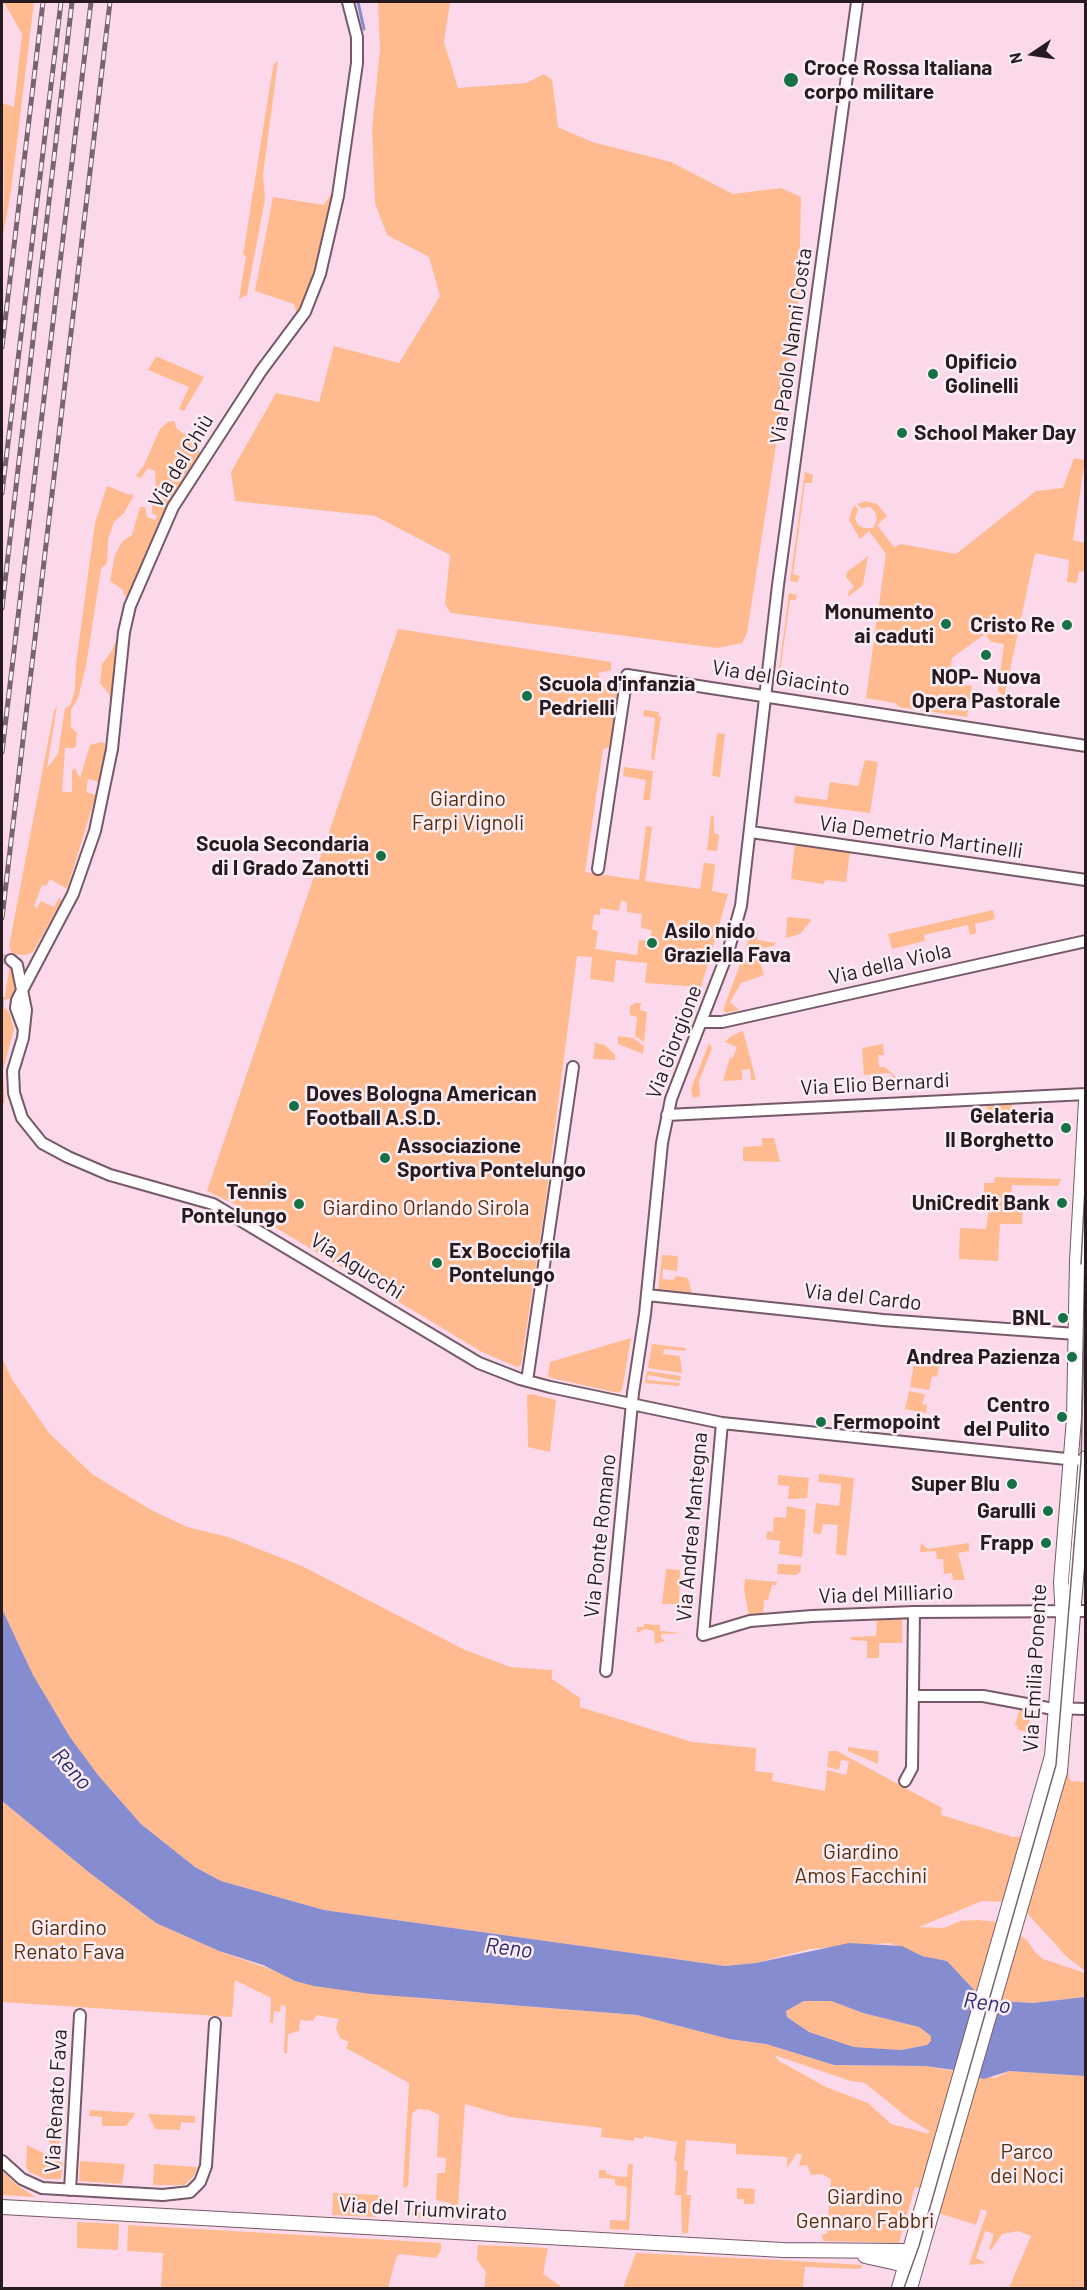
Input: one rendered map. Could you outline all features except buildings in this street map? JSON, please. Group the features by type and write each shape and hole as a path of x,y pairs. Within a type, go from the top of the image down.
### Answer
{"main road":[{"name":"Via Emilia Ponente","path":"899,2288 928,2216 1053,1776 1074,1610 1061,1582 1081,1460 1076,1334 1086,1101"},
{"name":"Via del Triumvirato","path":"3,2206 912,2257"},
{"name":"Via del Triumvirato","path":"838,2252 879,2260 912,2257"},
{"name":"Via Emilia Ponente","path":"910,2289 912,2257"},
{"path":"879,2260 889,2268 899,2288"}],"street":[{"name":"Via del Chiù","path":"23,989 73,894 95,831 114,740 124,632 134,596 173,507 261,371 305,312 320,274 338,196 357,63 357,37 348,2"},
{"name":"Via Paolo Nanni Costa","path":"765,695 857,2"},
{"name":"Via del Giacinto","path":"598,869 627,675 1086,746"},
{"name":"Via Giorgione","path":"632,1406 647,1295 659,1161 667,1115 735,930 751,832 765,695"},
{"name":"Via Demetrio Martinelli","path":"751,832 1086,880"},
{"name":"Via della Viola","path":"702,1022 722,1022 1086,941"},
{"name":"Via Agucchi","path":"42,950 30,961 13,962 23,989 26,1010 24,1033 13,1071 14,1093 22,1118 42,1143 110,1175 213,1204 301,1254 458,1352 527,1381 632,1406 722,1423 1081,1460"},
{"path":"23,989 16,1008 24,1033"},
{"path":"4,1002 16,1008"},
{"path":"527,1381 573,1067"},
{"name":"Via Elio Bernardi","path":"667,1115 1086,1094"},
{"name":"Via del Cardo","path":"647,1295 884,1320 1076,1334"},
{"name":"Via Ponte Romano","path":"606,1671 632,1406"},
{"name":"Via Andrea Mantegna","path":"702,1634 722,1423"},
{"name":"Via del Milliario","path":"702,1634 750,1621 812,1616 1074,1610"},
{"path":"905,1781 912,1768 914,1612"},
{"path":"913,1696 983,1696 1062,1708 1086,1709"},
{"name":"Via Renato Fava","path":"70,2190 80,2014"},
{"name":"Via Renato Fava","path":"2,2161 29,2184 70,2190 177,2196 189,2192 200,2182 206,2166 215,2023"}],"green space":[{"path":"4,2 34,2 11,191 2,241 4,195 2,103 14,107 22,34"},
{"path":"378,2 450,2 444,42 458,88 526,83 544,74 552,80 558,127 592,142 671,162 733,194 781,188 801,197 799,296 747,633 742,643 717,648 451,613 445,604 450,555 375,516 235,501 231,472 276,393 319,402 334,346 399,363 440,296 429,257 387,235 375,203 372,129 380,49"},
{"path":"278,61 263,174 265,199 247,295 239,299 246,256 243,255 271,79 274,64"},
{"path":"333,191 315,275 297,314 294,304 255,291 273,197 324,205"},
{"path":"156,356 204,377 184,411 179,409 189,387 148,370"},
{"path":"174,421 177,429 198,443 200,456 162,517 126,598 122,589 110,581 115,555 122,542 132,535 140,507 145,507 147,517 155,520 157,516 152,513 152,500 156,488 155,471 148,468 141,478 136,476 144,465 160,429 168,422"},
{"path":"1074,458 1085,460 1073,540 1085,543 1085,572 1079,571 1077,583 1067,582 1069,560 1035,553 1004,698 998,691 1004,644 991,642 985,634 952,658 949,683 972,686 967,717 899,707 895,703 866,698 886,554 869,531 860,539 849,520 855,505 858,510 855,518 858,525 873,528 877,519 875,512 870,507 861,508 857,504 866,501 877,504 887,516 877,525 894,547 901,544 956,554 1036,491 1063,488"},
{"path":"805,472 813,475 812,483 805,483 793,574 800,576 797,582 790,581"},
{"path":"107,486 130,495 132,493 133,497 124,513 114,522 108,540 107,563 101,569 86,666 78,698 71,710 71,727 77,733 76,745 74,748 65,748 62,792 72,792 72,771 75,768 80,778 90,745 102,742 106,744 99,782 88,779 86,792 96,795 67,889 50,879 46,886 42,885 34,906 37,908 41,901 54,907 59,898 62,900 33,952 26,955 12,954 9,946 54,711 57,706 47,768 58,754 65,708 70,706 75,690 76,664 95,523"},
{"path":"868,556 863,585 848,597 849,591 854,587 846,577 847,572"},
{"path":"789,593 797,595 796,600 790,600 779,679 786,680 785,685 777,684"},
{"path":"398,629 611,662 611,670 598,673 601,686 616,683 621,690 612,747 603,749 585,872 639,880 646,826 652,827 645,881 700,889 704,863 715,864 712,891 728,894 701,987 645,983 647,963 616,960 614,982 590,979 592,957 577,956 545,1205 521,1365 517,1367 482,1352 243,1208 207,1191","holes":["621,901 627,902 627,912 642,914 641,928 652,930 650,941 639,940 637,955 595,949 598,931 592,929 594,914 600,915 600,908 619,911"]},
{"path":"117,639 111,707 109,694 100,683 102,664"},
{"path":"644,710 659,712 658,716 661,717 654,760 651,759 655,718 643,716"},
{"path":"717,733 725,734 720,777 712,776"},
{"path":"865,760 878,762 870,813 794,803 795,796 827,800 830,782 858,786"},
{"path":"624,767 653,771 650,800 643,800 646,780 623,776"},
{"path":"711,815 714,816 714,833 719,835 717,851 707,850"},
{"path":"795,843 850,851 846,882 825,880 824,884 791,879"},
{"path":"993,910 995,919 975,924 976,933 970,935 968,925 924,935 925,941 892,949 888,934"},
{"path":"787,917 810,919 811,921 800,934 786,938"},
{"path":"752,930 758,931 757,940 776,943 773,946 748,950 746,946"},
{"path":"764,957 765,960 760,962 764,975 741,983 730,1002 739,1010 726,1013 723,1010 741,962"},
{"path":"10,966 13,968 16,990 12,998 4,1000"},
{"path":"641,1003 640,1010 647,1012 644,1042 635,1036 637,1017 630,1015 630,1006"},
{"path":"3,1007 9,1012 14,1029 3,1070 5,1102 2,1106"},
{"path":"743,1031 756,1080 751,1080 750,1069 742,1070 742,1080 723,1081 730,1057 733,1058 737,1047 725,1042 731,1036"},
{"path":"618,1036 633,1038 644,1046 643,1054 618,1044"},
{"path":"595,1043 605,1045 615,1055 615,1060 593,1059"},
{"path":"709,1043 712,1048 699,1081 700,1096 693,1098 691,1089"},
{"path":"883,1044 884,1055 878,1055 879,1067 885,1067 896,1077 900,1093 894,1090 893,1076 889,1073 864,1075 862,1048"},
{"path":"1012,1104 1013,1119 988,1121 987,1105"},
{"path":"762,1138 774,1138 780,1162 743,1161 743,1147 762,1146"},
{"path":"995,1177 1061,1179 1058,1186 1012,1185 1011,1206 1023,1206 1022,1224 1000,1224 998,1261 959,1259 960,1228 986,1229 991,1194 984,1193 984,1183 994,1183"},
{"path":"662,1255 678,1256 677,1271 663,1269 662,1279 674,1280 675,1276 688,1278 692,1294 658,1290"},
{"path":"631,1338 622,1390 618,1393 548,1377 550,1362"},
{"path":"652,1344 686,1348 685,1351 664,1349 663,1354 680,1356 682,1373 648,1368"},
{"name":"Giardino Amos Facchini","path":"2,1358 13,1381 49,1433 92,1474 151,1510 187,1527 228,1537 302,1566 465,1650 510,1667 552,1670 552,1679 580,1698 580,1707 692,1742 756,1748 755,1771 773,1773 772,1781 825,1791 827,1770 846,1775 849,1761 841,1760 839,1770 827,1767 829,1751 837,1751 942,1808 941,1815 1013,1837 1025,1836 1006,1902 982,1901 919,1927 944,1928 960,1921 1000,1922 1027,1940 1043,1959 1085,1973 1085,1997 1033,2003 1000,2001 976,1992 947,1961 922,1956 889,1943 810,1949 756,1963 725,1966 324,1910 221,1881 195,1867 141,1824 98,1775 70,1737 33,1675 2,1609"},
{"path":"915,1358 940,1360 937,1377 932,1376 929,1390 910,1387"},
{"path":"647,1371 681,1376 680,1381 648,1375 647,1380 680,1383 679,1386 645,1383"},
{"path":"909,1391 925,1394 922,1404 927,1405 926,1413 905,1409"},
{"path":"527,1395 556,1400 550,1452 528,1447"},
{"path":"819,1474 854,1478 846,1556 836,1554 838,1525 823,1524 821,1534 813,1533 816,1503 839,1506 841,1487 841,1484 818,1482"},
{"path":"778,1475 809,1478 807,1498 788,1499 789,1486 778,1485"},
{"path":"787,1506 806,1510 802,1557 779,1554 780,1541 766,1539 767,1531 773,1532 774,1517 786,1518"},
{"path":"921,1543 928,1549 969,1543 969,1551 958,1553 965,1580 953,1580 952,1573 944,1574 943,1559 937,1559 936,1551 920,1552"},
{"path":"778,1564 801,1565 801,1571 796,1575 777,1574"},
{"path":"666,1569 680,1570 679,1604 662,1604"},
{"path":"745,1579 777,1582 776,1585 772,1585 768,1600 764,1600 763,1615 749,1616 744,1590"},
{"path":"902,1617 902,1643 879,1643 879,1658 867,1658 867,1641 851,1640 851,1637 876,1636 877,1619"},
{"path":"644,1624 660,1625 660,1631 682,1633 661,1634 661,1638 665,1641 655,1644 654,1631 645,1629 637,1633 637,1627 644,1627"},
{"path":"1020,1708 1032,1712 1026,1732 1017,1729 1018,1726 1015,1725"},
{"path":"848,1747 878,1751 878,1764 848,1751"},
{"path":"1068,1771 1070,1781 1085,1782 1085,1971 1066,1956 1026,1912"},
{"path":"2,1801 91,1874 156,1923 219,1951 284,1974 295,1981 419,1998 637,2015 729,2039 766,2044 834,2065 925,2066 995,2078 1009,2071 1085,2076 1085,2288 1009,2288 1031,2236 1018,2231 1002,2234 991,2250 989,2249 994,2234 985,2231 976,2258 986,2263 969,2265 987,2211 981,2209 976,2225 939,2213 964,2125 924,2189 915,2187 899,2243 823,2241 822,2234 827,2234 831,2179 822,2174 811,2175 807,2165 799,2166 802,2155 797,2153 787,2168 787,2157 736,2154 736,2144 686,2140 684,2170 688,2171 686,2195 691,2195 688,2233 682,2233 681,2195 675,2195 677,2162 674,2161 677,2142 644,2136 643,2139 634,2137 634,2141 601,2137 602,2128 510,2117 465,2104 457,2220 412,2217 409,2212 452,2214 450,2203 436,2200 437,2173 445,2173 446,2158 437,2157 439,2115 429,2110 418,2109 412,2113 408,2186 403,2188 409,2083 346,2048 349,2042 340,2038 336,2028 339,2019 317,2015 313,2021 300,2020 299,2031 288,2034 287,2053 284,2053 286,2006 281,2005 280,2012 274,2011 273,2023 270,2023 271,1998 235,1980 232,2017 2,2002","holes":["774,2055 851,2081 865,2083 908,2118 931,2132 926,2133 891,2124 868,2103 826,2087 779,2061"]},
{"path":"804,2001 831,2001 863,2013 919,2027 931,2036 931,2041 927,2045 900,2050 854,2047 809,2032 787,2017 786,2011"},
{"path":"61,2110 58,2150 49,2142 51,2133 47,2125"},
{"path":"90,2110 135,2114 126,2126 102,2126 102,2117 89,2116"},
{"path":"148,2114 195,2116 195,2123 181,2122 180,2130 155,2129"},
{"path":"27,2145 63,2163 61,2179 46,2179 29,2172 26,2166"},
{"path":"80,2161 125,2164 122,2184 79,2181"},
{"path":"154,2164 197,2168 193,2177 184,2185 153,2185"},
{"path":"628,2164 633,2164 629,2230 610,2229 610,2220 626,2221 627,2187 615,2185 615,2179 599,2178 599,2170 606,2170 606,2173 613,2176 627,2177"},
{"path":"2,2171 18,2186 36,2197 2,2195"},
{"path":"737,2188 755,2189 754,2204 744,2204 744,2199 737,2199"},
{"path":"333,2193 379,2195 378,2198 385,2200 385,2207 375,2217 332,2215"},
{"path":"77,2222 119,2224 118,2250 77,2248"},
{"path":"128,2225 441,2243 441,2250 436,2258 399,2254 388,2288 161,2288 163,2253 127,2251"},
{"path":"478,2245 548,2248 543,2274 563,2288 484,2288 486,2272 477,2260"},
{"path":"636,2253 863,2265 860,2269 805,2267 803,2288 623,2288"}],"water":[{"name":"Reno","path":"2,1609 33,1675 70,1737 98,1775 141,1824 195,1867 221,1881 324,1910 725,1966 756,1963 849,1943 902,1946 922,1956 947,1961 976,1992 1000,2001 1033,2003 1085,1997 1085,2076 1009,2071 984,2079 954,2070 925,2066 834,2065 766,2044 729,2039 637,2015 371,1994 314,1986 295,1981 263,1965 219,1951 156,1923 91,1874 2,1801","holes":["804,2001 831,2001 863,2013 919,2027 931,2036 931,2041 927,2045 901,2050 854,2047 809,2032 787,2017 786,2011"]}],"waterway":[{"path":"358,2 364,29"}],"tunnel":[{"path":"2,959 11,960"}],"tram line":[{"path":"1081,1264 1086,1169"},
{"path":"904,2288 919,2246 1056,1765 1081,1461 1086,1255"}],"railway":[{"path":"2,347 43,2"},
{"path":"2,493 61,2"},
{"path":"2,608 72,2"},
{"path":"2,752 91,2"},
{"path":"2,918 110,2"}],"place":[{"name":"Croce Rossa Italiana corpo militare","path":"791,80"},
{"name":"Opificio Golinelli","path":"933,374"},
{"name":"School Maker Day","path":"902,433"},
{"name":"Monumento ai caduti","path":"946,624"},
{"name":"Cristo Re","path":"1067,625"},
{"name":"NOP- Nuova Opera Pastorale","path":"986,655"},
{"name":"Scuola d'infanzia Pedrielli","path":"527,696"},
{"name":"Scuola Secondaria di I Grado Zanotti","path":"381,856"},
{"name":"Asilo nido Graziella Fava","path":"652,943"},
{"name":"Doves Bologna American Football A.S.D.","path":"294,1106"},
{"name":"Gelateria Il Borghetto","path":"1066,1128"},
{"name":"Associazione Sportiva Pontelungo","path":"385,1158"},
{"name":"UniCredit Bank","path":"1062,1203"},
{"name":"Tennis Pontelungo","path":"299,1204"},
{"name":"Ex Bocciofila Pontelungo","path":"437,1263"},
{"name":"BNL","path":"1063,1318"},
{"name":"Andrea Pazienza","path":"1072,1357"},
{"name":"Centro del Pulito","path":"1062,1417"},
{"name":"Fermopoint","path":"821,1422"},
{"name":"Super Blu","path":"1012,1484"},
{"name":"Garulli","path":"1048,1511"},
{"name":"Frapp","path":"1046,1543"}],"park label":[{"name":"Giardino Farpi Vignoli","path":"468,811"},
{"name":"Giardino Orlando Sirola","path":"426,1208"},
{"name":"Giardino Renato Fava","path":"69,1940"},
{"name":"Parco dei Noci","path":"1027,2164"},
{"name":"Giardino Gennaro Fabbri","path":"865,2209"}]}
